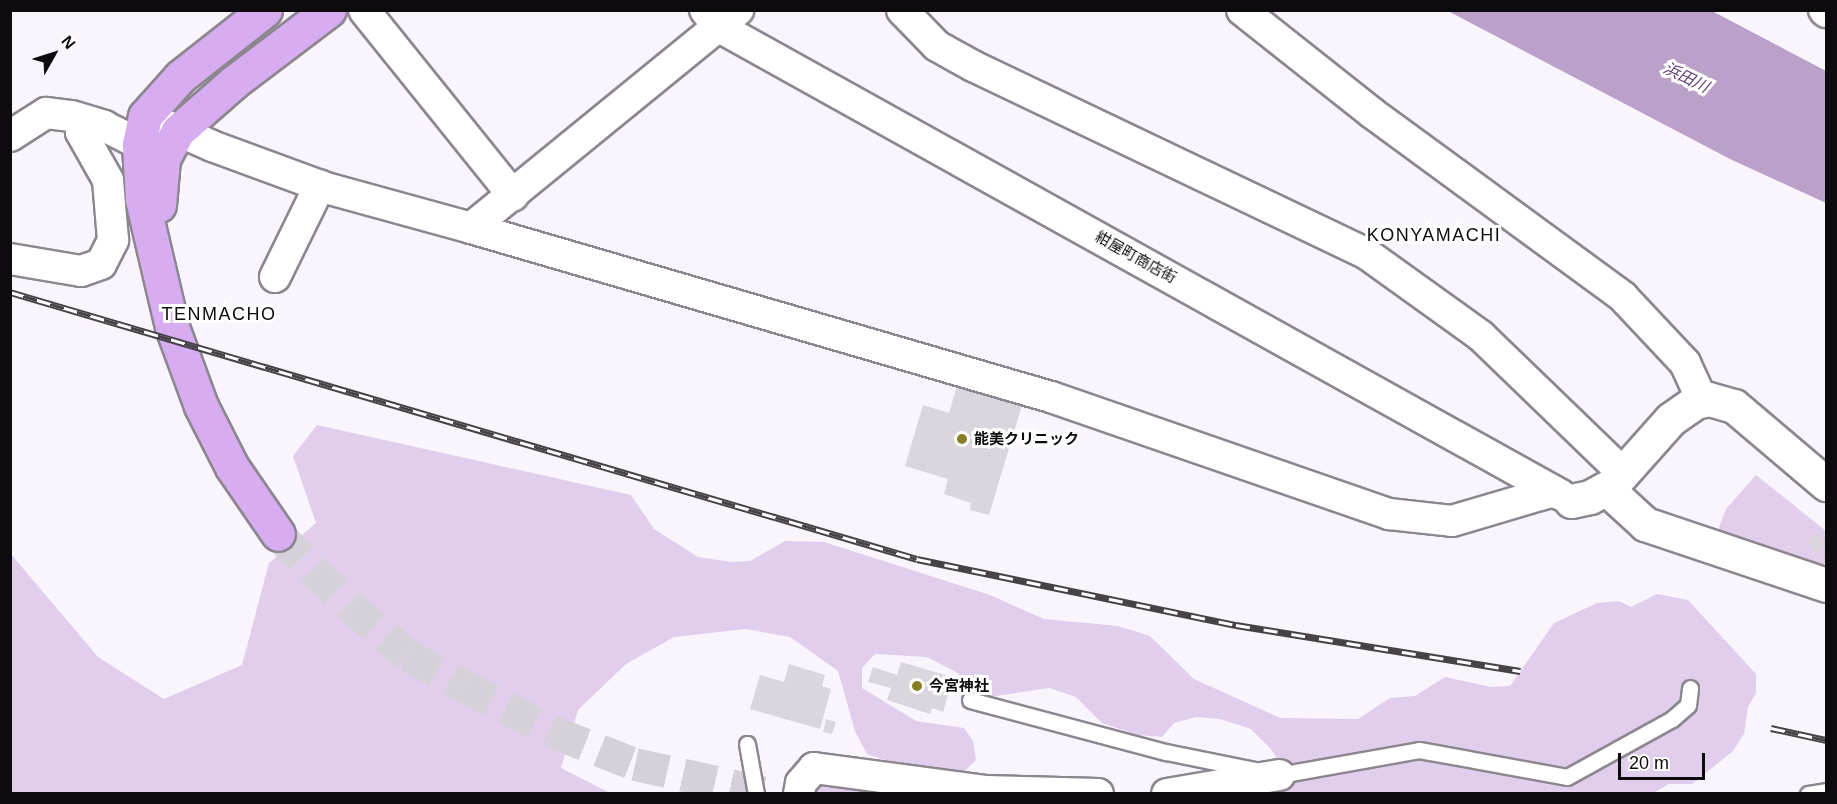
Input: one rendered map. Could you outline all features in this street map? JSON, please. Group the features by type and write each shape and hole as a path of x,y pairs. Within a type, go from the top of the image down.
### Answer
{"highway":[{"path":"265,10 180,77 142,130 142,199 172,327 201,406 232,467 278,534"},
{"path":"155,257 163,159 178,131 234,82 329,10"}],"street":[{"path":"364,10 513,195"},
{"path":"902,10 937,46 973,66 1367,254 1481,336 1615,481 1645,524 1827,585"},
{"path":"1242,10 1401,134 1623,297 1684,363 1702,400"},
{"path":"471,228 513,195 721,16"},
{"name":"紺屋町商店街","path":"721,16 1563,496"},
{"path":"10,136 46,113 72,116 104,126"},
{"path":"10,259 81,271 101,264 108,257 113,232 108,180 81,132 89,125 178,131 320,185 1051,397 1389,514 1452,521 1563,496 1615,481 1671,419 1702,400 1721,400 1734,406 1827,484"},
{"path":"275,277 320,185"},
{"path":"799,794 801,783 814,768 986,791 1098,794"},
{"path":"1167,794 1279,775"}],"lane":[{"path":"969,700 1166,752 1279,775 1419,750 1567,777 1672,719 1688,705 1690,688"},
{"path":"747,744 756,794"}],"shaded area":[{"path":"317,425 631,495 654,529 698,557 732,562 750,561 785,541 824,542 990,595 1044,619 1118,626 1150,636 1194,679 1280,718 1358,719 1390,698 1415,696 1445,677 1491,687 1510,686 1554,623 1597,603 1619,601 1631,607 1657,594 1688,600 1756,674 1756,693 1748,707 1744,734 1733,751 1692,784 1669,784 1653,793 1277,793 1293,781 1270,748 1251,729 1220,719 1196,717 1174,723 1162,737 1138,735 1102,723 1076,697 1049,688 989,697 956,672 927,657 875,654 862,668 862,688 916,721 964,728 973,741 976,760 962,774 894,763 867,754 855,731 838,671 790,637 746,629 674,637 626,664 578,710 561,768 610,793 11,793 10,553 98,657 164,699 242,665 269,563 316,523 293,456"},
{"path":"1756,475 1826,531 1826,562 1820,567 1717,533 1726,509"},
{"path":"809,782 891,789 890,793 806,794"}],"water":[{"name":"浜田川","path":"1448,11 1712,11 1826,71 1826,203 1730,159"}],"building":[{"name":"能美クリニック","path":"958,382 1023,402 989,515 970,510 971,503 944,494 948,479 905,466 923,405 949,413"},
{"path":"1818,533 1826,546 1816,554 1806,541"},
{"name":"今宮神社","path":"901,662 945,675 943,681 951,684 943,712 932,708 930,714 887,700 891,688 868,682 873,667 897,675"},
{"path":"789,664 825,675 822,686 831,689 820,729 750,709 760,675 784,682"},
{"path":"826,719 836,722 832,734 823,732"}],"tunnel":[{"path":"278,534 349,605 408,655 462,685 554,732 635,764 771,794"}],"railway":[{"path":"10,292 917,559 1236,625 1520,671"},
{"path":"1771,728 1826,740"}],"place":[{"name":"能美クリニック","path":"962,439"},
{"name":"今宮神社","path":"917,686"}],"district":[{"name":"KONYAMACHI","path":"1434,235"},
{"name":"TENMACHO","path":"219,314"}]}
